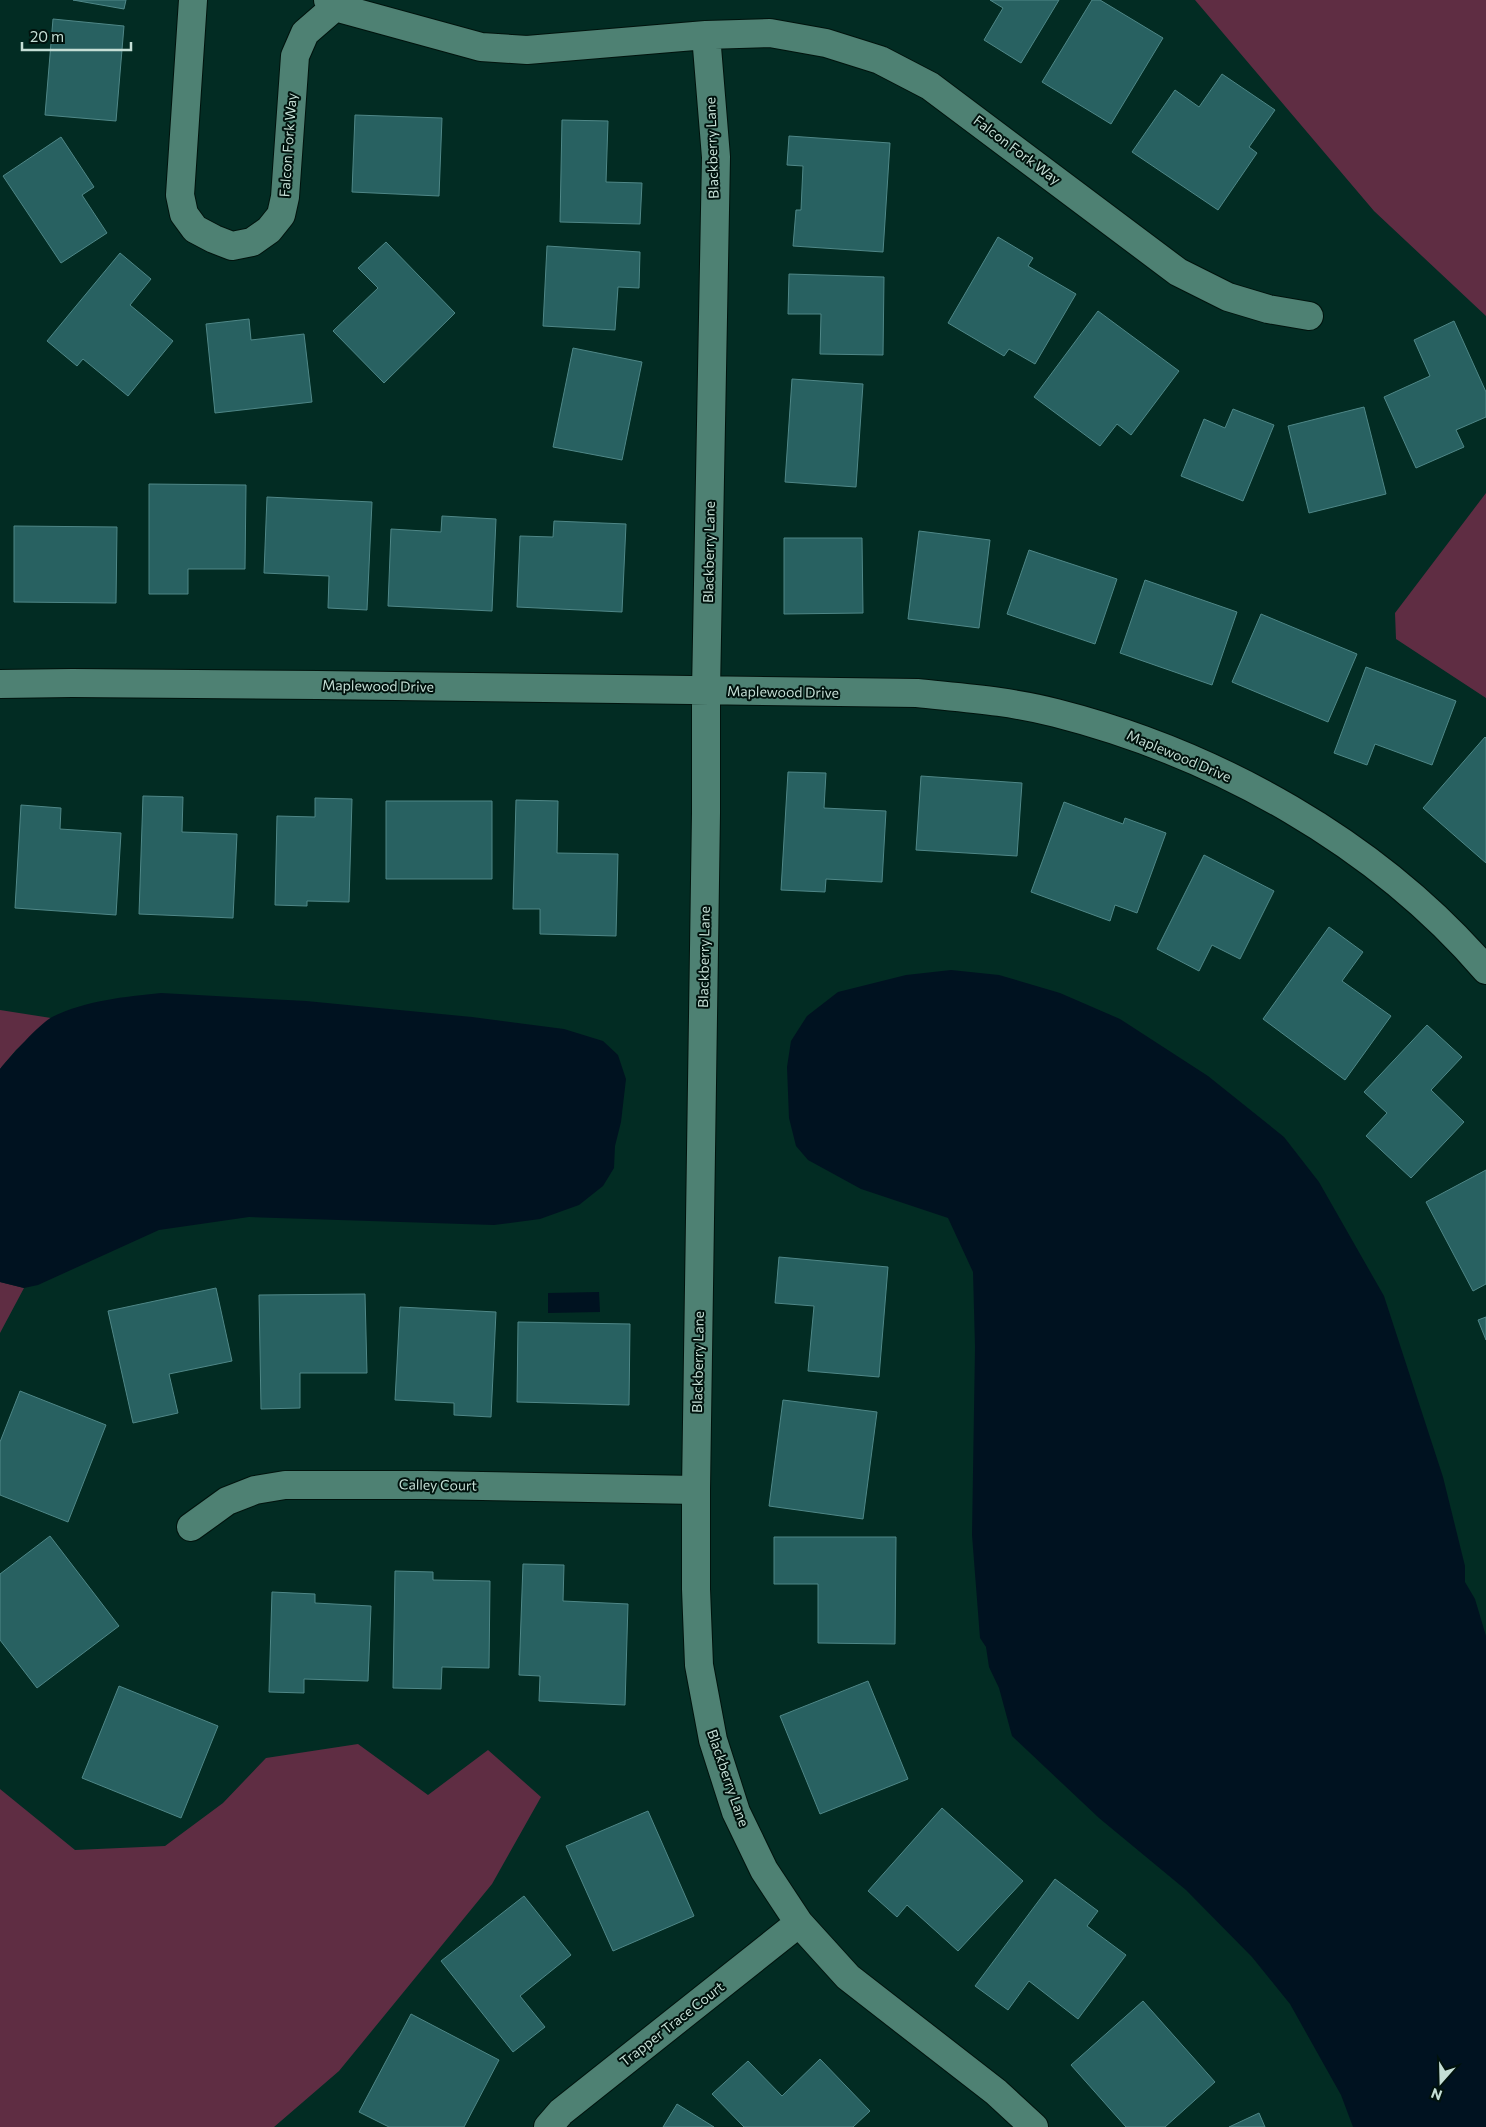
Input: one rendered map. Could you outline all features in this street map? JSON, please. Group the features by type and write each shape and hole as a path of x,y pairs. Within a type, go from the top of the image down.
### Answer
{"street":[{"name":"Falcon Fork Way","path":"193,0 180,195 184,214 195,229 232,246 252,242 269,230 282,215 285,197 295,56 305,33 331,4"},
{"path":"331,4 481,47 527,50 706,35"},
{"name":"Falcon Fork Way","path":"706,35 770,33 826,43 880,60 930,86 1178,272 1228,297 1268,309 1309,316"},
{"name":"Blackberry Lane","path":"706,35 716,157 706,691 706,812 696,1490 696,1589 699,1665 713,1740 736,1812 764,1870 799,1923 848,1977 996,2092 1034,2127"},
{"name":"Maplewood Drive","path":"0,684 318,685 917,693 986,700 1054,712 1128,733 1213,768 1294,811 1346,844 1421,903 1468,949 1486,970"},
{"name":"Calley Court","path":"191,1527 227,1501 255,1490 285,1485 426,1485 696,1490"},
{"name":"Trapper Trace Court","path":"548,2127 561,2112 799,1923"}],"shaded area":[{"path":"1195,0 1486,0 1486,316 1374,211"},
{"path":"1486,493 1486,698 1396,639 1395,613"},
{"path":"0,1010 51,1018 16,1050 0,1069"},
{"path":"0,1282 24,1288 0,1333"},
{"path":"358,1744 428,1795 488,1750 541,1797 492,1884 339,2071 274,2127 0,2127 0,1789 75,1850 165,1846 223,1803 266,1758"}],"water":[{"path":"951,970 999,975 1060,993 1120,1019 1208,1076 1284,1137 1319,1182 1384,1296 1443,1477 1465,1566 1465,1582 1475,1599 1486,1636 1486,2127 1353,2127 1341,2095 1290,2004 1252,1957 1186,1890 1099,1818 1012,1736 999,1688 989,1667 986,1647 980,1638 972,1535 975,1347 973,1272 948,1218 861,1189 808,1160 796,1146 789,1118 787,1067 791,1041 807,1016 838,992 906,975"},
{"path":"161,993 306,1001 472,1017 564,1029 603,1041 618,1055 626,1079 621,1122 615,1146 614,1168 603,1186 579,1205 540,1219 494,1225 249,1217 159,1230 38,1285 24,1288 0,1282 0,1069 32,1034 52,1017 92,1003"},
{"path":"599,1292 600,1312 548,1313 548,1293"}],"building":[{"path":"73,0 126,0 124,9"},
{"path":"990,0 1059,0 1021,63 984,40 1003,8"},
{"path":"1092,0 1100,0 1163,38 1111,124 1042,82"},
{"path":"53,19 124,26 116,121 45,115"},
{"path":"1222,74 1275,110 1249,147 1257,153 1218,210 1132,152 1175,90 1199,107"},
{"path":"355,115 442,118 439,196 352,192"},
{"path":"562,120 608,121 606,182 642,183 640,224 560,222"},
{"path":"789,136 890,143 883,252 793,246 796,210 801,210 803,166 787,165"},
{"path":"61,137 94,187 82,195 107,233 61,263 3,176"},
{"path":"998,237 1033,258 1028,266 1076,294 1035,364 1009,349 1004,356 948,323"},
{"path":"386,242 455,313 384,383 333,331 378,288 358,268"},
{"path":"547,246 640,252 639,288 618,287 615,330 543,326"},
{"path":"120,253 151,279 130,305 173,341 128,396 83,359 77,366 47,341"},
{"path":"789,274 884,277 883,355 820,354 821,314 788,314"},
{"path":"1098,311 1179,371 1131,435 1117,424 1100,446 1034,397"},
{"path":"249,319 251,340 304,334 312,402 215,413 206,324"},
{"path":"1454,321 1486,392 1486,417 1456,430 1464,447 1416,468 1384,397 1430,376 1414,340"},
{"path":"573,348 642,362 622,460 553,447"},
{"path":"792,379 863,384 856,487 785,482"},
{"path":"1364,407 1386,494 1309,513 1288,426"},
{"path":"1233,409 1274,425 1243,501 1181,476 1204,419 1225,428"},
{"path":"149,484 246,485 245,569 188,569 188,594 149,594"},
{"path":"267,497 372,502 367,610 328,608 329,576 264,573"},
{"path":"442,516 496,519 492,611 388,606 391,529 441,532"},
{"path":"554,521 626,524 622,612 517,607 520,536 553,537"},
{"path":"14,526 117,527 116,603 14,602"},
{"path":"919,531 990,540 979,628 908,619"},
{"path":"784,538 862,538 863,613 784,614"},
{"path":"1029,550 1117,579 1095,644 1007,614"},
{"path":"1145,580 1237,612 1212,685 1120,653"},
{"path":"1261,614 1357,654 1328,722 1232,682"},
{"path":"1366,667 1456,701 1432,765 1375,744 1367,765 1334,753"},
{"path":"1486,738 1486,863 1423,808"},
{"path":"788,772 826,773 824,808 886,811 882,882 826,879 825,892 781,890"},
{"path":"921,776 1022,783 1017,856 916,850"},
{"path":"143,796 183,797 182,832 237,834 233,918 139,914"},
{"path":"315,798 352,799 349,902 307,901 307,906 275,905 277,816 315,817"},
{"path":"516,800 558,801 557,853 618,854 616,936 540,934 540,909 513,909"},
{"path":"386,801 492,801 492,879 386,879"},
{"path":"1064,802 1123,824 1125,818 1166,833 1137,913 1115,905 1110,921 1031,892"},
{"path":"21,805 61,808 60,829 121,833 116,915 15,908"},
{"path":"1204,855 1274,891 1240,959 1212,945 1199,971 1157,949"},
{"path":"1329,927 1363,952 1342,981 1391,1016 1345,1080 1263,1019"},
{"path":"1427,1025 1462,1057 1431,1090 1464,1122 1411,1178 1366,1136 1387,1113 1364,1092"},
{"path":"1486,1170 1486,1284 1473,1291 1426,1202"},
{"path":"779,1257 888,1267 879,1377 808,1371 814,1306 775,1303"},
{"path":"216,1288 232,1361 169,1374 178,1413 133,1423 108,1311"},
{"path":"365,1294 367,1373 300,1373 300,1408 261,1409 259,1295"},
{"path":"400,1307 496,1312 491,1417 454,1415 454,1403 395,1400"},
{"path":"1486,1317 1486,1340 1478,1320"},
{"path":"518,1322 630,1324 629,1405 517,1402"},
{"path":"20,1391 106,1425 68,1522 0,1495 0,1442"},
{"path":"783,1400 877,1412 863,1519 769,1506"},
{"path":"50,1536 119,1626 37,1688 0,1640 0,1574"},
{"path":"774,1537 896,1537 895,1644 818,1643 818,1584 774,1584"},
{"path":"523,1564 564,1565 563,1601 628,1604 625,1705 539,1701 540,1676 519,1675"},
{"path":"395,1571 433,1572 433,1580 490,1581 489,1668 442,1667 441,1689 393,1688"},
{"path":"272,1592 315,1594 315,1603 371,1606 368,1681 304,1679 304,1693 269,1692"},
{"path":"868,1681 908,1779 820,1814 780,1716"},
{"path":"119,1686 218,1726 181,1818 82,1778"},
{"path":"942,1808 1023,1881 958,1951 907,1905 897,1917 868,1891"},
{"path":"648,1811 694,1916 613,1951 566,1846"},
{"path":"1055,1879 1098,1911 1087,1926 1126,1955 1078,2019 1029,1981 1008,2010 975,1986"},
{"path":"524,1896 571,1955 520,1996 545,2027 513,2052 441,1961"},
{"path":"1143,2001 1215,2082 1165,2127 1126,2127 1071,2065"},
{"path":"411,2014 499,2060 464,2127 389,2127 359,2112"},
{"path":"820,2059 870,2111 853,2127 744,2127 712,2094 748,2061 782,2096"},
{"path":"677,2104 714,2127 663,2127"},
{"path":"1259,2113 1265,2127 1229,2127"}]}
